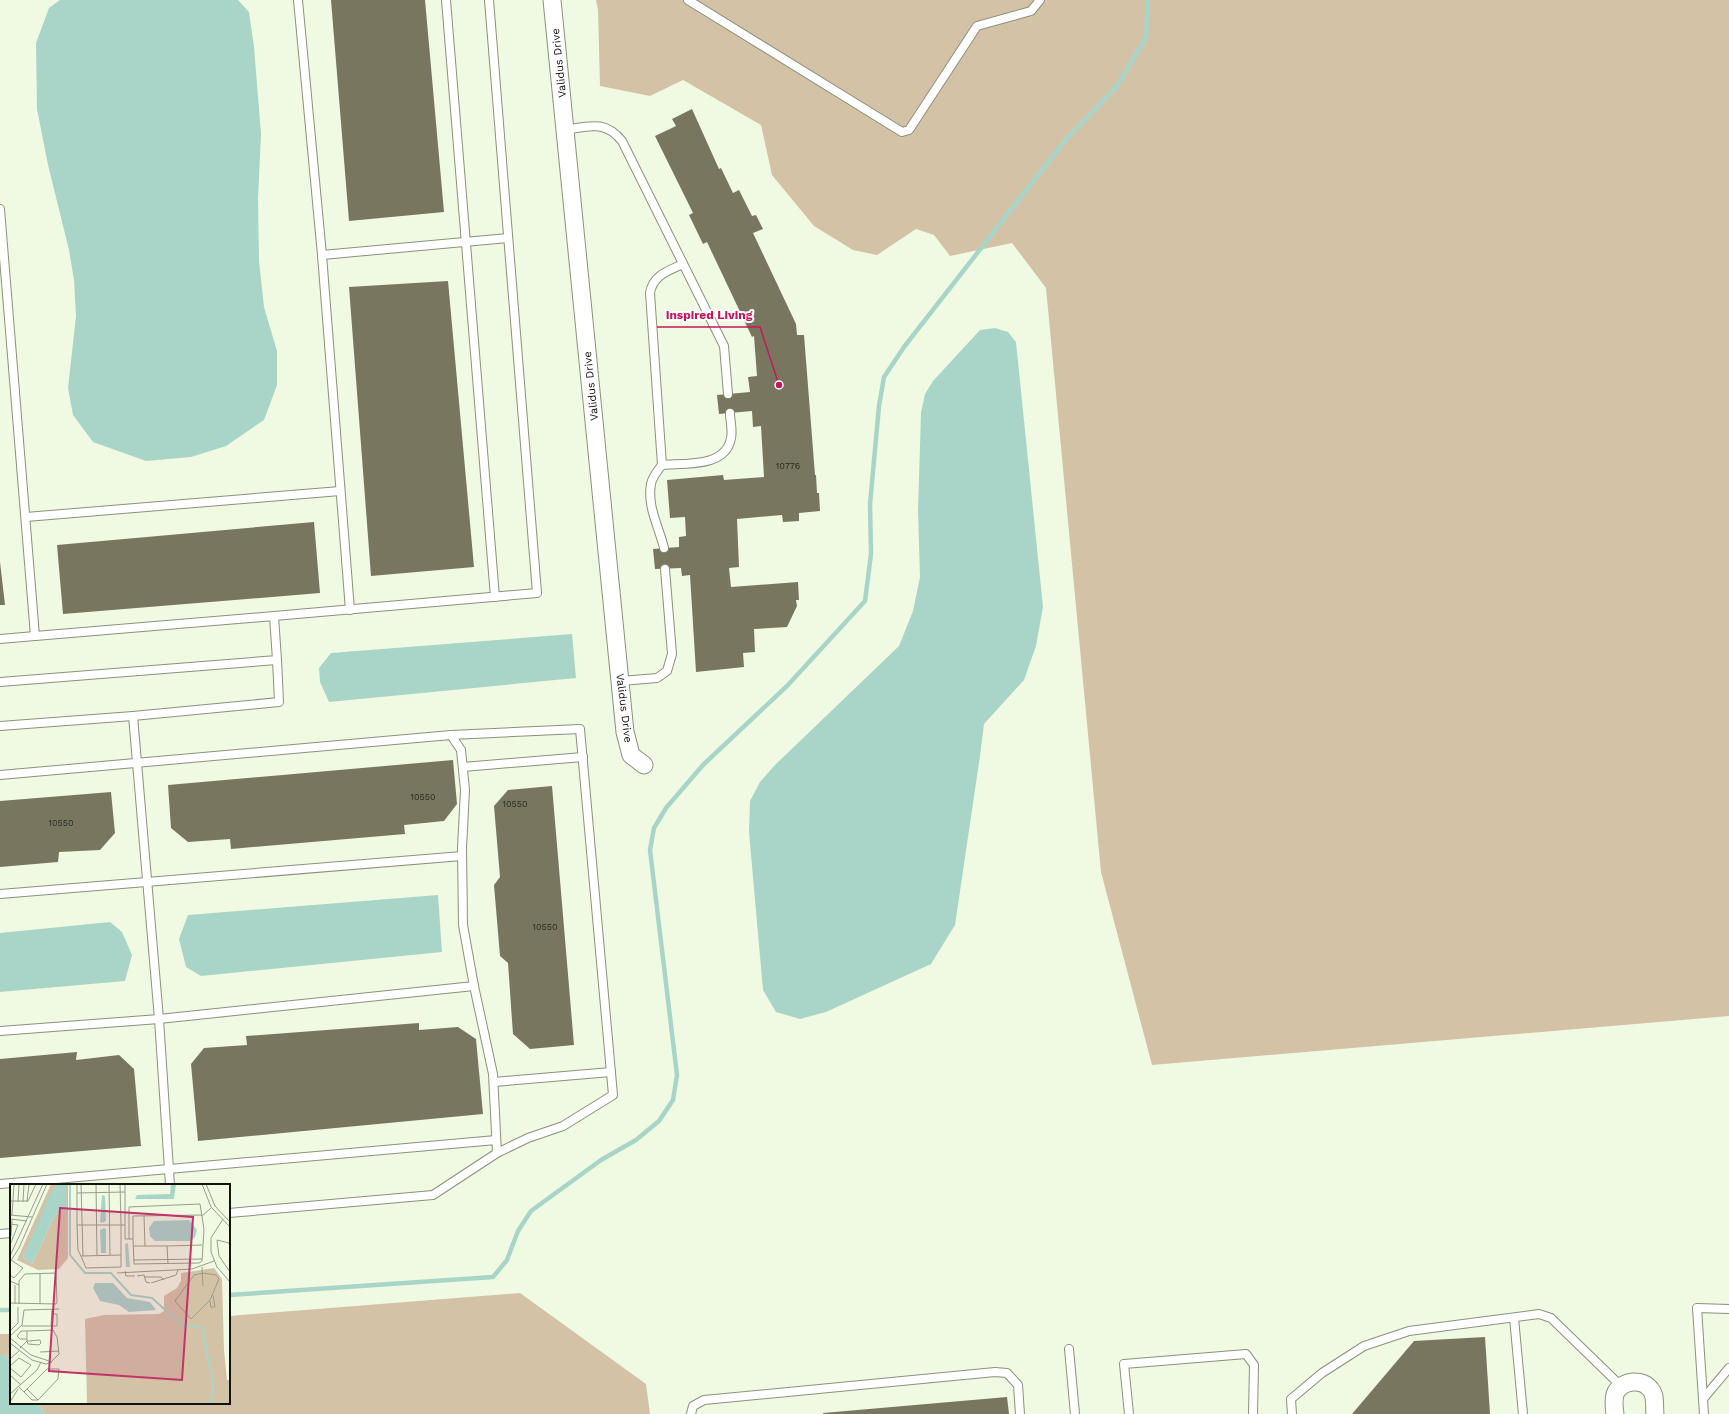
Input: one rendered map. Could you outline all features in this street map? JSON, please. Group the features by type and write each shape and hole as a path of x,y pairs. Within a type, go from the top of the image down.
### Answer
{"street":[{"name":"Validus Drive","path":"552,0 625,732 632,755 644,765"},
{"path":"1615,1414 1614,1403 1616,1392 1622,1387 1633,1382 1643,1383 1651,1389 1654,1398 1655,1414"}],"lane":[{"path":"298,0 322,255 350,610"},
{"path":"446,0 495,597"},
{"path":"0,639 537,593 489,0"},
{"path":"688,0 902,132 909,130 977,26 1032,11 1040,0"},
{"path":"565,130 607,127 622,141 724,346 728,394"},
{"path":"0,209 3,280 36,636"},
{"path":"322,255 508,238"},
{"path":"664,548 661,534 655,521 651,500 651,483 662,465 650,293 651,286 660,274 683,264"},
{"path":"662,465 710,461 719,457 727,448 731,438 730,413"},
{"path":"26,517 340,491"},
{"path":"621,681 657,678 667,671 672,654 666,569"},
{"path":"0,726 133,716 279,702 278,660 274,616"},
{"path":"0,682 278,660"},
{"path":"133,716 159,1019 170,1184"},
{"path":"0,775 451,734 580,729 613,1095 563,1126 528,1138 497,1153 433,1195 230,1213"},
{"path":"451,734 461,750 463,767 465,790 462,856 464,925 474,986 493,1074 497,1153"},
{"path":"463,767 583,757"},
{"path":"0,894 462,856"},
{"path":"0,1031 159,1019 474,986"},
{"path":"494,1082 611,1072"},
{"path":"0,1184 496,1140"},
{"path":"0,1234 10,1233"},
{"path":"1704,1414 1698,1308 1729,1309"},
{"path":"1292,1414 1291,1399 1322,1373 1364,1346 1409,1331 1540,1314 1551,1318 1622,1387"},
{"path":"1514,1318 1523,1414"},
{"path":"1069,1349 1075,1414"},
{"path":"1129,1414 1124,1364 1246,1354 1254,1365 1253,1414"},
{"path":"1703,1399 1729,1368"},
{"path":"691,1414 693,1406 704,1400 995,1372 1007,1373 1018,1385 1020,1414"}],"shaded area":[{"path":"596,0 1729,0 1729,1016 1152,1065 1101,872 1046,288 1012,243 950,256 934,235 916,229 877,255 853,250 814,226 772,175 761,125 683,80 650,96 600,86 598,10"},
{"path":"520,1293 646,1384 650,1414 45,1414 39,1404 230,1404 230,1316"},
{"path":"0,1334 10,1334 10,1361 6,1355 0,1355"}],"water":[{"path":"60,0 238,0 249,12 254,47 261,134 258,198 259,261 264,307 277,351 277,385 264,420 226,446 191,457 146,461 93,442 73,415 68,388 76,316 74,280 69,250 48,165 37,109 36,43 49,8"},
{"path":"995,328 1008,332 1016,342 1043,607 1036,646 1024,680 984,724 955,925 931,964 826,1012 800,1019 776,1012 763,990 749,832 750,801 760,782 774,766 899,646 913,611 920,577 918,511 921,413 925,394 933,381 980,330"},
{"path":"572,634 576,678 329,702 320,682 319,668 331,653"},
{"path":"438,895 442,952 201,976 186,967 179,939 188,915"},
{"path":"110,922 122,932 132,955 125,981 0,992 0,933"},
{"path":"0,1355 6,1355 10,1361 10,1404 39,1404 45,1414 0,1414"}],"building":[{"path":"331,0 425,0 444,212 349,221"},
{"path":"692,109 719,169 721,168 733,193 739,190 752,216 756,215 763,229 753,233 796,324 797,335 804,335 815,475 817,493 819,493 820,511 799,513 799,521 783,522 782,515 737,519 739,567 729,568 731,587 798,582 799,600 796,600 797,606 787,627 754,629 755,652 743,653 744,667 696,672 690,575 682,576 681,568 655,569 653,549 679,547 679,537 686,536 685,517 670,518 667,480 723,475 724,480 764,477 761,426 753,427 752,411 719,414 717,395 750,392 748,377 757,376 754,336 752,337 707,242 703,244 689,215 693,213 655,136 676,126 672,119"},
{"path":"448,281 474,567 371,576 349,287"},
{"path":"314,522 320,593 63,614 57,545"},
{"path":"0,562 5,605 0,605"},
{"path":"453,760 457,804 444,821 404,825 405,834 231,849 230,839 188,842 171,828 168,785"},
{"path":"552,786 574,1045 530,1049 513,1034 508,963 500,956 494,885 500,877 494,806 508,790"},
{"path":"111,792 115,833 100,850 59,852 58,862 0,867 0,801"},
{"path":"419,1023 419,1030 458,1027 476,1039 483,1114 198,1141 191,1064 204,1048 247,1045 246,1036"},
{"path":"77,1052 76,1060 119,1055 134,1069 141,1146 0,1158 0,1059"},
{"path":"1485,1337 1490,1414 1352,1414 1414,1341"},
{"path":"1007,1397 1009,1414 823,1414 823,1413"}],"waterway":[{"path":"230,1295 493,1277 507,1260 518,1231 531,1211 601,1160 636,1140 659,1121 673,1100 677,1075 650,850 654,828 666,808 703,765 787,686 865,601 871,554 870,504 879,406 884,377 904,347 1063,143 1117,86 1146,38 1148,0"},
{"path":"0,1310 10,1310"}],"place":[{"name":"Inspired Living","path":"779,385"}]}
